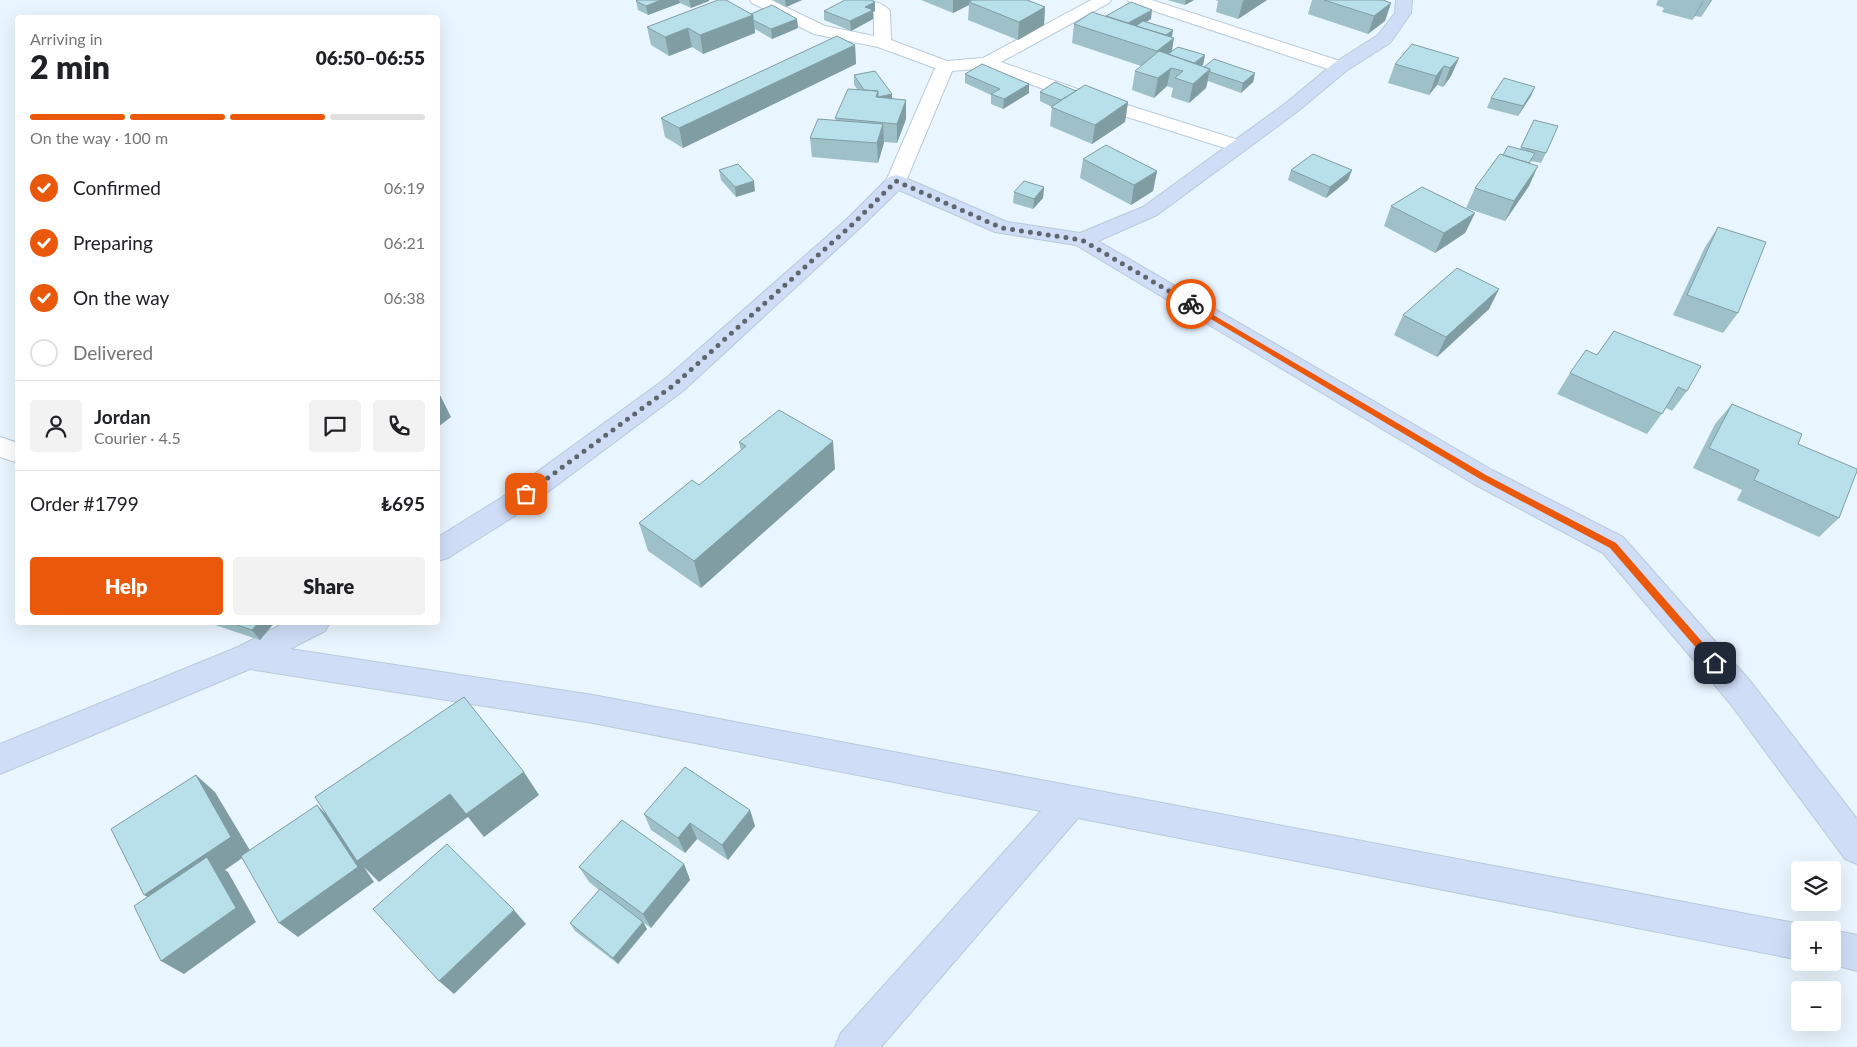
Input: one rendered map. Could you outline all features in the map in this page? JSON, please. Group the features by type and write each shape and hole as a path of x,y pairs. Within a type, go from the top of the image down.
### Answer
{"street":[{"path":"758,0 820,30 883,43 944,66 987,63 1083,97 1238,146"},
{"path":"861,0 882,12 883,43"},
{"path":"987,63 1103,0"},
{"path":"1136,0 1340,67"},
{"path":"1082,240 1150,211 1292,107 1340,67 1384,40 1403,13 1404,0"},
{"path":"440,549 511,505 674,385 848,228 896,181 944,66"},
{"path":"896,181 1002,228 1082,240 1483,477 1613,545 1740,692 1857,847"},
{"path":"0,446 15,453"},
{"path":"0,759 249,656 309,625"},
{"path":"249,656 593,710 1791,940"},
{"path":"855,1047 1071,802"},
{"path":"1841,950 1857,953"}],"building":[{"path":"637,0 661,0 646,6"},
{"path":"718,0 726,0 753,15 700,35 688,28 665,37 647,27"},
{"path":"845,0 871,0 875,2 865,7 873,10 850,21 824,11"},
{"path":"972,0 1027,0 1045,7 1019,22 969,2"},
{"path":"1324,0 1383,0 1391,3 1374,16"},
{"path":"1131,2 1152,10 1128,23 1106,16"},
{"path":"772,5 797,19 771,29 753,20 753,15 751,14"},
{"path":"1092,12 1174,38 1157,51 1074,24"},
{"path":"1143,21 1173,30 1166,35 1136,26"},
{"path":"837,36 855,45 679,128 661,118"},
{"path":"1412,44 1459,58 1450,68 1444,66 1436,76 1395,64"},
{"path":"1178,47 1205,55 1194,63 1168,54"},
{"path":"1159,51 1210,69 1193,84 1175,78 1183,71 1171,68 1158,78 1135,71"},
{"path":"1214,59 1255,73 1243,83 1210,72 1210,69 1204,67"},
{"path":"982,64 1029,84 1004,99 991,94 1000,89 965,74"},
{"path":"875,71 892,94 878,97 878,91 864,90 854,75"},
{"path":"1504,78 1535,87 1523,106 1491,98"},
{"path":"1055,82 1076,91 1061,100 1040,92"},
{"path":"1085,85 1128,102 1095,125 1051,107"},
{"path":"848,89 878,91 876,97 906,100 897,124 835,118"},
{"path":"818,119 883,124 877,143 810,138"},
{"path":"1534,120 1558,126 1546,153 1521,147"},
{"path":"1106,145 1157,171 1134,185 1083,159"},
{"path":"1508,146 1535,153 1529,163 1503,155"},
{"path":"1313,154 1352,170 1330,187 1291,170"},
{"path":"1500,154 1538,166 1514,201 1475,188"},
{"path":"738,164 754,181 735,187 719,170"},
{"path":"1024,181 1044,187 1034,199 1014,192"},
{"path":"1422,187 1475,213 1444,233 1391,206"},
{"path":"1718,227 1766,242 1738,313 1687,295"},
{"path":"1457,268 1499,289 1446,337 1403,315"},
{"path":"1614,331 1701,366 1687,391 1678,387 1662,414 1570,373 1586,350 1597,355"},
{"path":"1732,404 1802,434 1798,444 1857,469 1839,518 1754,480 1759,470 1709,448"},
{"path":"779,410 833,441 694,561 639,523 692,480 699,485 746,446 739,442"},
{"path":"237,625 256,625 252,630"},
{"path":"464,697 524,772 466,814 450,794 357,861 315,797"},
{"path":"685,767 750,810 722,845 690,823 678,838 644,814"},
{"path":"196,775 231,837 144,895 111,829"},
{"path":"317,805 358,867 279,923 241,856"},
{"path":"622,820 684,864 643,914 579,867"},
{"path":"447,844 514,910 439,981 373,909"},
{"path":"207,857 236,908 161,961 134,906"},
{"path":"600,889 643,922 613,958 570,923"}],"way so far":[{"path":"526,494 674,385 855,222 896,181 1002,228 1082,240 1191,304"}],"route":[{"path":"1191,304 1483,477 1613,545 1715,663"}]}
